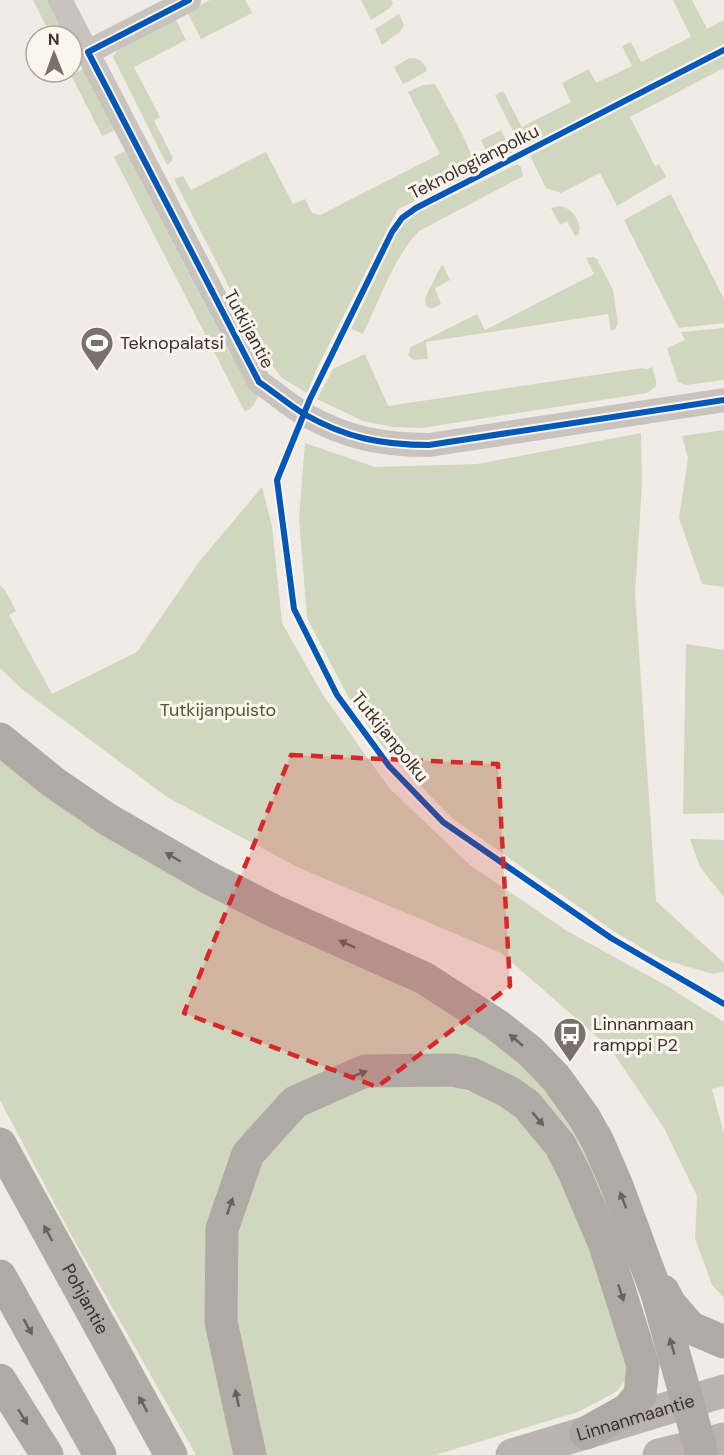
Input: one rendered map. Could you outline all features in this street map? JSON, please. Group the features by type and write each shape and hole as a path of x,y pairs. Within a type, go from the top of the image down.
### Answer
{"highway":[{"path":"0,740 52,782 107,819 209,878 274,911 424,978 497,1025 556,1077 584,1117 598,1142 617,1186 657,1294 688,1402 714,1449"},
{"path":"250,1455 220,1322 222,1229 248,1154 256,1145 295,1102 365,1071 453,1070 472,1074 509,1092 527,1106 560,1145 605,1245 643,1365 640,1395 627,1410 585,1433"},
{"name":"Pohjantie","path":"0,1144 171,1455"},
{"path":"643,1255 670,1304 691,1328 724,1342"},
{"path":"0,1276 100,1455"},
{"path":"0,1380 47,1455"}],"main road":[{"name":"Linnanmaantie","path":"512,1455 724,1391"},
{"path":"659,1455 714,1449"}],"street":[{"name":"Tutkijantie","path":"60,0 259,382 304,414 362,439 395,445 429,445 724,400"},
{"path":"88,52 189,0"}],"highlighted area":[{"path":"291,755 498,764 510,986 377,1087 184,1013"}],"green space":[{"path":"33,0 49,0 62,24 45,24"},
{"path":"210,0 245,0 252,13 201,39 187,12"},
{"path":"361,0 391,0 393,3 390,8 371,20"},
{"path":"673,0 692,0 707,29 724,20 724,44 524,147 520,145 495,95 503,91 522,127 571,102 562,83 589,69 596,83 632,66 622,46 631,42 641,62 691,37"},
{"path":"399,14 404,25 400,32 382,45 375,29"},
{"path":"175,18 186,40 134,67 160,117 154,121 172,156 172,161 167,165 113,57 118,50"},
{"path":"724,55 724,68 630,117 655,166 659,164 666,177 617,206 600,173 561,193 546,188 530,156"},
{"path":"409,58 420,60 427,69 424,73 403,84 394,67"},
{"path":"84,69 115,130 102,136 76,84 84,84"},
{"path":"435,84 468,146 473,163 472,170 468,176 398,209 319,364 307,393 282,378 270,363 174,179 183,176 191,190 266,152 293,204 305,199 312,213 320,215 440,154 408,92 423,85"},
{"path":"501,130 512,153 500,159 487,153 481,140"},
{"path":"125,151 231,355 260,394 253,406 245,412 114,157"},
{"path":"517,164 521,167 523,176 419,231 402,253 363,334 351,329 404,223 418,212"},
{"path":"671,194 724,299 724,323 679,328 624,220"},
{"path":"558,206 570,210 575,216 580,228 578,235 575,236 567,221 560,225 551,208"},
{"path":"586,258 597,259 613,290 618,324 615,329 611,331 608,314 426,342 428,359 413,360 408,355 411,347 477,314 485,330 594,274"},
{"path":"443,265 450,280 435,288 441,304 430,308 426,306 425,298"},
{"path":"724,328 724,380 686,385 678,382 667,348 685,340 681,332"},
{"path":"365,354 388,406 652,367 656,386 647,393 422,428 393,427 363,421 317,399 333,369"},
{"path":"724,430 724,587 702,584 679,518 688,458 682,436"},
{"path":"641,433 642,485 635,593 656,901 724,963 724,971 713,974 661,959 615,932 452,818 384,748 351,702 307,618 299,518 305,443 375,467 477,464"},
{"name":"Tutkijanpuisto","path":"262,487 272,526 282,623 323,695 389,788 470,865 567,931 667,986 724,1022 724,1086 712,1089 724,1134 724,1298 712,1285 695,1238 697,1196 664,1128 610,1048 501,953 297,867 167,797 23,690 0,668 0,585 16,611 9,615 52,694 137,652 199,562"},
{"path":"686,644 724,650 724,813 683,814"},
{"path":"0,756 408,982 527,1059 608,1178 610,1218 515,1088 326,1073 215,1217 243,1455 196,1455 69,1231 0,1100"},
{"path":"690,839 724,840 724,897 700,867"},
{"path":"371,1083 457,1087 498,1102 524,1125 569,1185 630,1349 627,1378 617,1391 578,1412 435,1455 266,1455 257,1427 234,1321 238,1232 265,1154 298,1115"}],"cycle path":[{"path":"189,0 88,52 259,382 304,414 335,429 380,442 412,445 429,445 724,400"},
{"name":"Teknologianpolku","path":"724,50 416,208 402,218 392,232 310,399 277,480 294,609 337,695 389,766 443,822 611,938 724,1004"}],"place":[{"name":"Teknopalatsi","path":"97,372"},
{"name":"Linnanmaan ramppi P2","path":"570,1063"}]}
